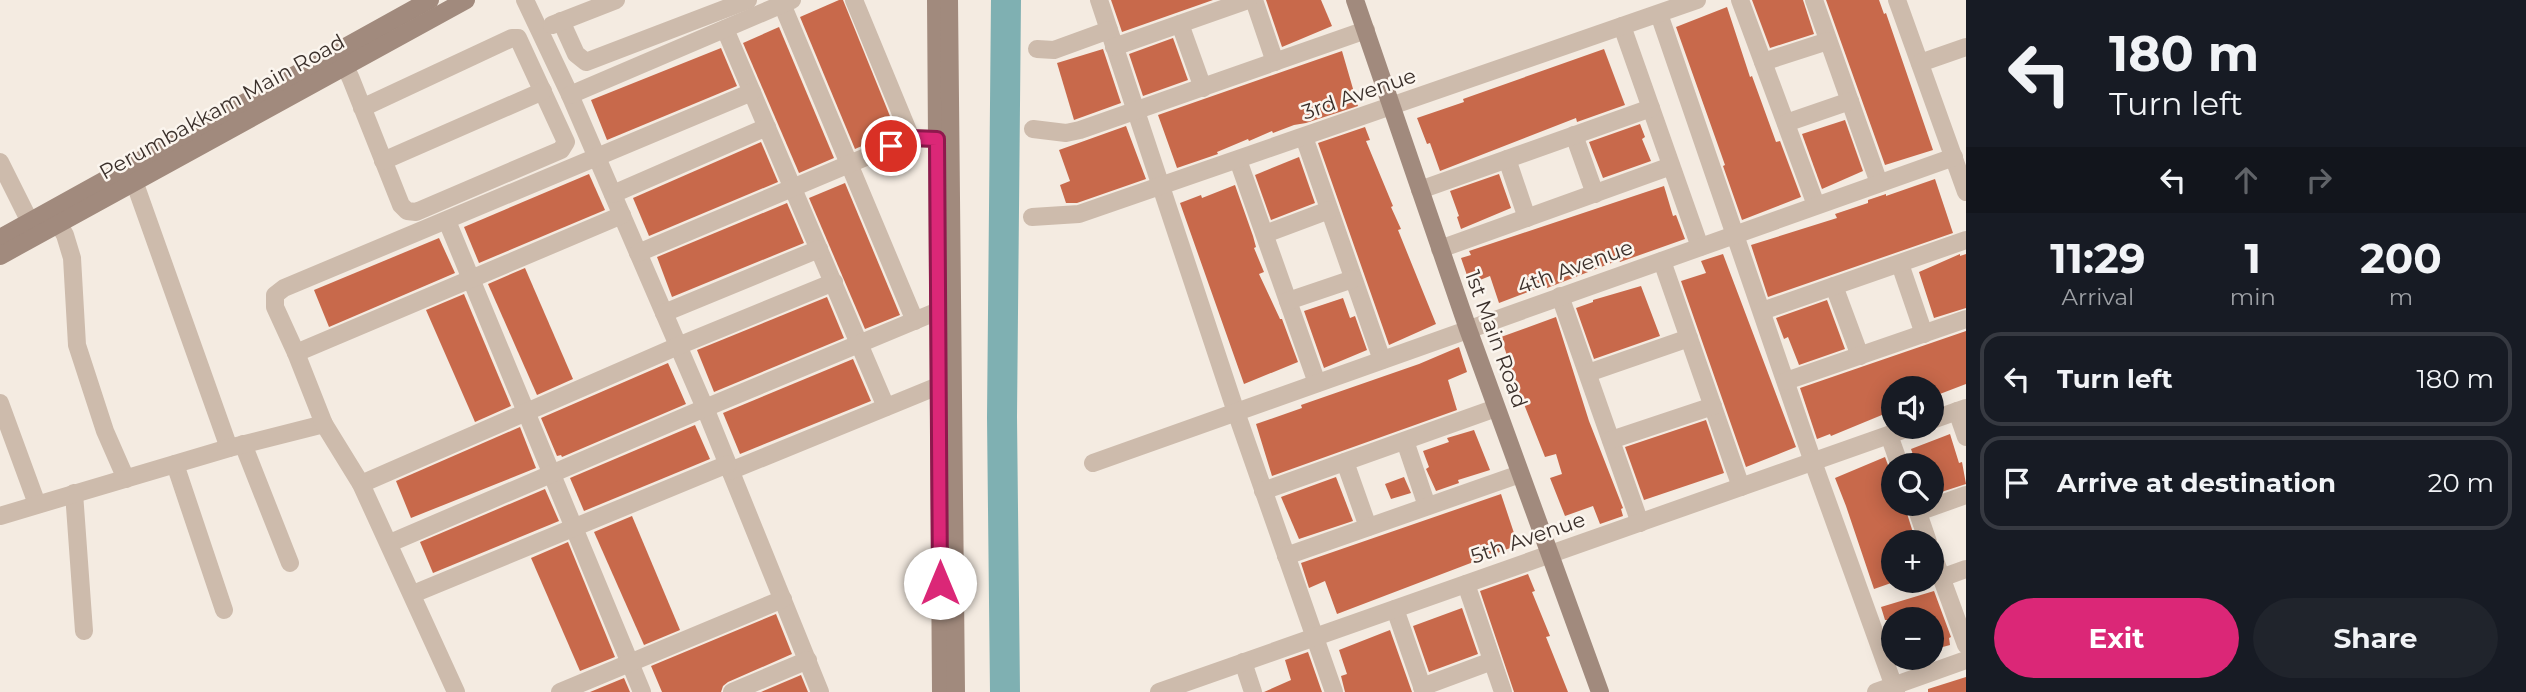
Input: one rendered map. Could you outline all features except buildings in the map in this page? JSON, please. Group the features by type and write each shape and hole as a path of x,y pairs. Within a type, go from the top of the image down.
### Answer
{"street":[{"name":"Perumbakkam Main Road","path":"0,256 33,229 430,0"},
{"name":"Perumbakkam Main Road","path":"0,238 58,223 466,0"},
{"path":"525,0 570,95 705,408 820,692"},
{"path":"539,30 615,0"},
{"path":"561,21 576,54 586,62 748,0"},
{"path":"853,0 911,138"},
{"path":"936,0 941,692"},
{"path":"949,0 956,692"},
{"path":"1099,0 1236,412 1334,692"},
{"path":"1037,49 1054,50 1180,24 1248,0"},
{"path":"1254,0 1275,62"},
{"name":"1st Main Road","path":"1357,0 1468,330 1600,692"},
{"name":"3rd Avenue","path":"1032,217 1079,214 1622,26 1663,8 1697,0"},
{"path":"1740,0 1816,205"},
{"path":"1814,0 1879,183"},
{"path":"1897,0 1966,192"},
{"path":"570,95 787,2 915,320"},
{"path":"1663,8 1889,690 1966,660"},
{"path":"1180,24 1203,88"},
{"path":"1622,26 1700,247"},
{"path":"725,29 886,407"},
{"path":"1033,129 1066,133 1136,112 1366,30"},
{"path":"345,66 401,205 407,211 416,212 561,150 566,142 518,38 512,38 362,108"},
{"path":"1763,62 1828,40"},
{"path":"1920,63 1966,47"},
{"path":"383,160 543,91"},
{"path":"456,692 361,484 324,424 275,307 275,295 284,288 752,92"},
{"path":"1786,123 1850,101"},
{"path":"1420,190 1651,108"},
{"path":"613,194 767,127"},
{"path":"1574,135 1595,194"},
{"path":"1304,137 1382,360"},
{"path":"638,253 911,138 937,139"},
{"name":"4th Avenue","path":"1093,463 1954,157"},
{"path":"1507,159 1527,218"},
{"path":"1238,160 1317,383"},
{"path":"0,162 33,229"},
{"path":"1440,249 1671,166"},
{"path":"134,181 236,446 290,563"},
{"path":"1265,234 1329,210"},
{"path":"296,353 622,215"},
{"path":"447,221 642,692"},
{"path":"58,223 72,258 77,345 105,431 126,479"},
{"path":"1762,312 1966,240"},
{"path":"664,313 819,249"},
{"path":"1662,261 1741,487"},
{"path":"1900,264 1924,334"},
{"path":"1288,302 1353,279"},
{"path":"361,484 678,346 834,282"},
{"path":"1834,286 1860,356"},
{"path":"1560,296 1640,523"},
{"path":"390,543 938,311"},
{"path":"1786,382 1966,319"},
{"path":"1588,373 1689,338"},
{"path":"413,594 574,527 938,386"},
{"path":"0,403 37,504"},
{"path":"1611,440 1713,406"},
{"path":"1264,491 1496,408"},
{"path":"1944,415 1961,409 1966,437"},
{"path":"0,516 236,446 324,424"},
{"name":"5th Avenue","path":"1159,692 1181,689 1243,662 1881,438"},
{"path":"1405,440 1427,506"},
{"path":"1345,462 1368,527"},
{"path":"175,464 224,610"},
{"path":"1286,556 1520,474"},
{"path":"74,493 84,631"},
{"path":"1944,501 1966,495"},
{"path":"1944,577 1966,569"},
{"path":"1466,584 1503,692"},
{"path":"1944,586 1966,645"},
{"path":"559,692 783,598"},
{"path":"1395,609 1423,689 1492,661"},
{"path":"732,692 808,660"},
{"path":"1243,662 1253,692"}],"waterway":[{"path":"1005,692 1002,417 1006,0"}],"route":[{"path":"891,146 911,138 937,139 940,583"}]}
